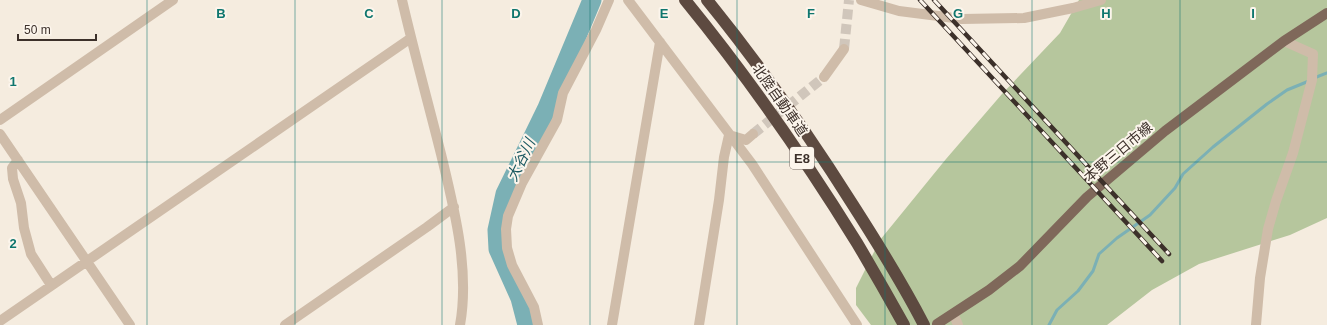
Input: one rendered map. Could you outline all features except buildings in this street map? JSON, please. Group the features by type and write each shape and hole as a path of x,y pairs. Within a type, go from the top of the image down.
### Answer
{"highway":[{"name":"北陸自動車道","path":"685,0 714,35 767,106 857,244 904,325"},
{"name":"北陸自動車道","path":"708,0 780,95 833,173 881,249 924,325"}],"main road":[{"name":"本野三日市線","path":"937,324 989,290 1020,266 1104,181 1165,131 1284,41 1327,13"}],"street":[{"path":"0,120 173,0"},
{"path":"402,0 454,207 464,277 460,325"},
{"path":"538,325 534,307 512,264 507,248 506,229 508,216 522,183 557,120 563,93 596,30 609,0"},
{"path":"628,0 752,164 857,325"},
{"path":"861,0 899,11 962,19 1024,18 1073,8 1101,0"},
{"path":"0,320 411,38"},
{"path":"1256,325 1260,278 1268,229 1293,153 1312,80 1313,54 1284,41"},
{"path":"612,325 660,42"},
{"path":"824,77 844,49"},
{"path":"0,134 130,325"},
{"path":"729,135 746,140 753,134"},
{"path":"699,325 719,200 724,157 729,135"},
{"path":"18,160 12,168 21,203 27,242 31,254 51,285"},
{"path":"285,325 454,207"},
{"path":"953,313 958,325"}],"green space":[{"path":"1079,0 1327,0 1327,218 1290,235 1199,264 1152,290 1107,325 871,325 856,305 856,288 880,240 946,159 1002,94 1060,33"}],"waterway":[{"name":"大谷川","path":"527,325 520,298 498,249 497,230 505,194 547,108 592,0"},
{"path":"1314,78 1327,73"},
{"path":"1049,325 1057,310 1078,291 1093,271 1099,254 1117,238 1150,215 1175,188 1183,174 1213,147 1267,104 1287,90 1309,81"}],"tunnel":[{"path":"844,49 849,0"},
{"path":"753,134 824,77"}],"railway":[{"path":"920,0 1162,261"},
{"path":"934,0 1169,254"}]}
